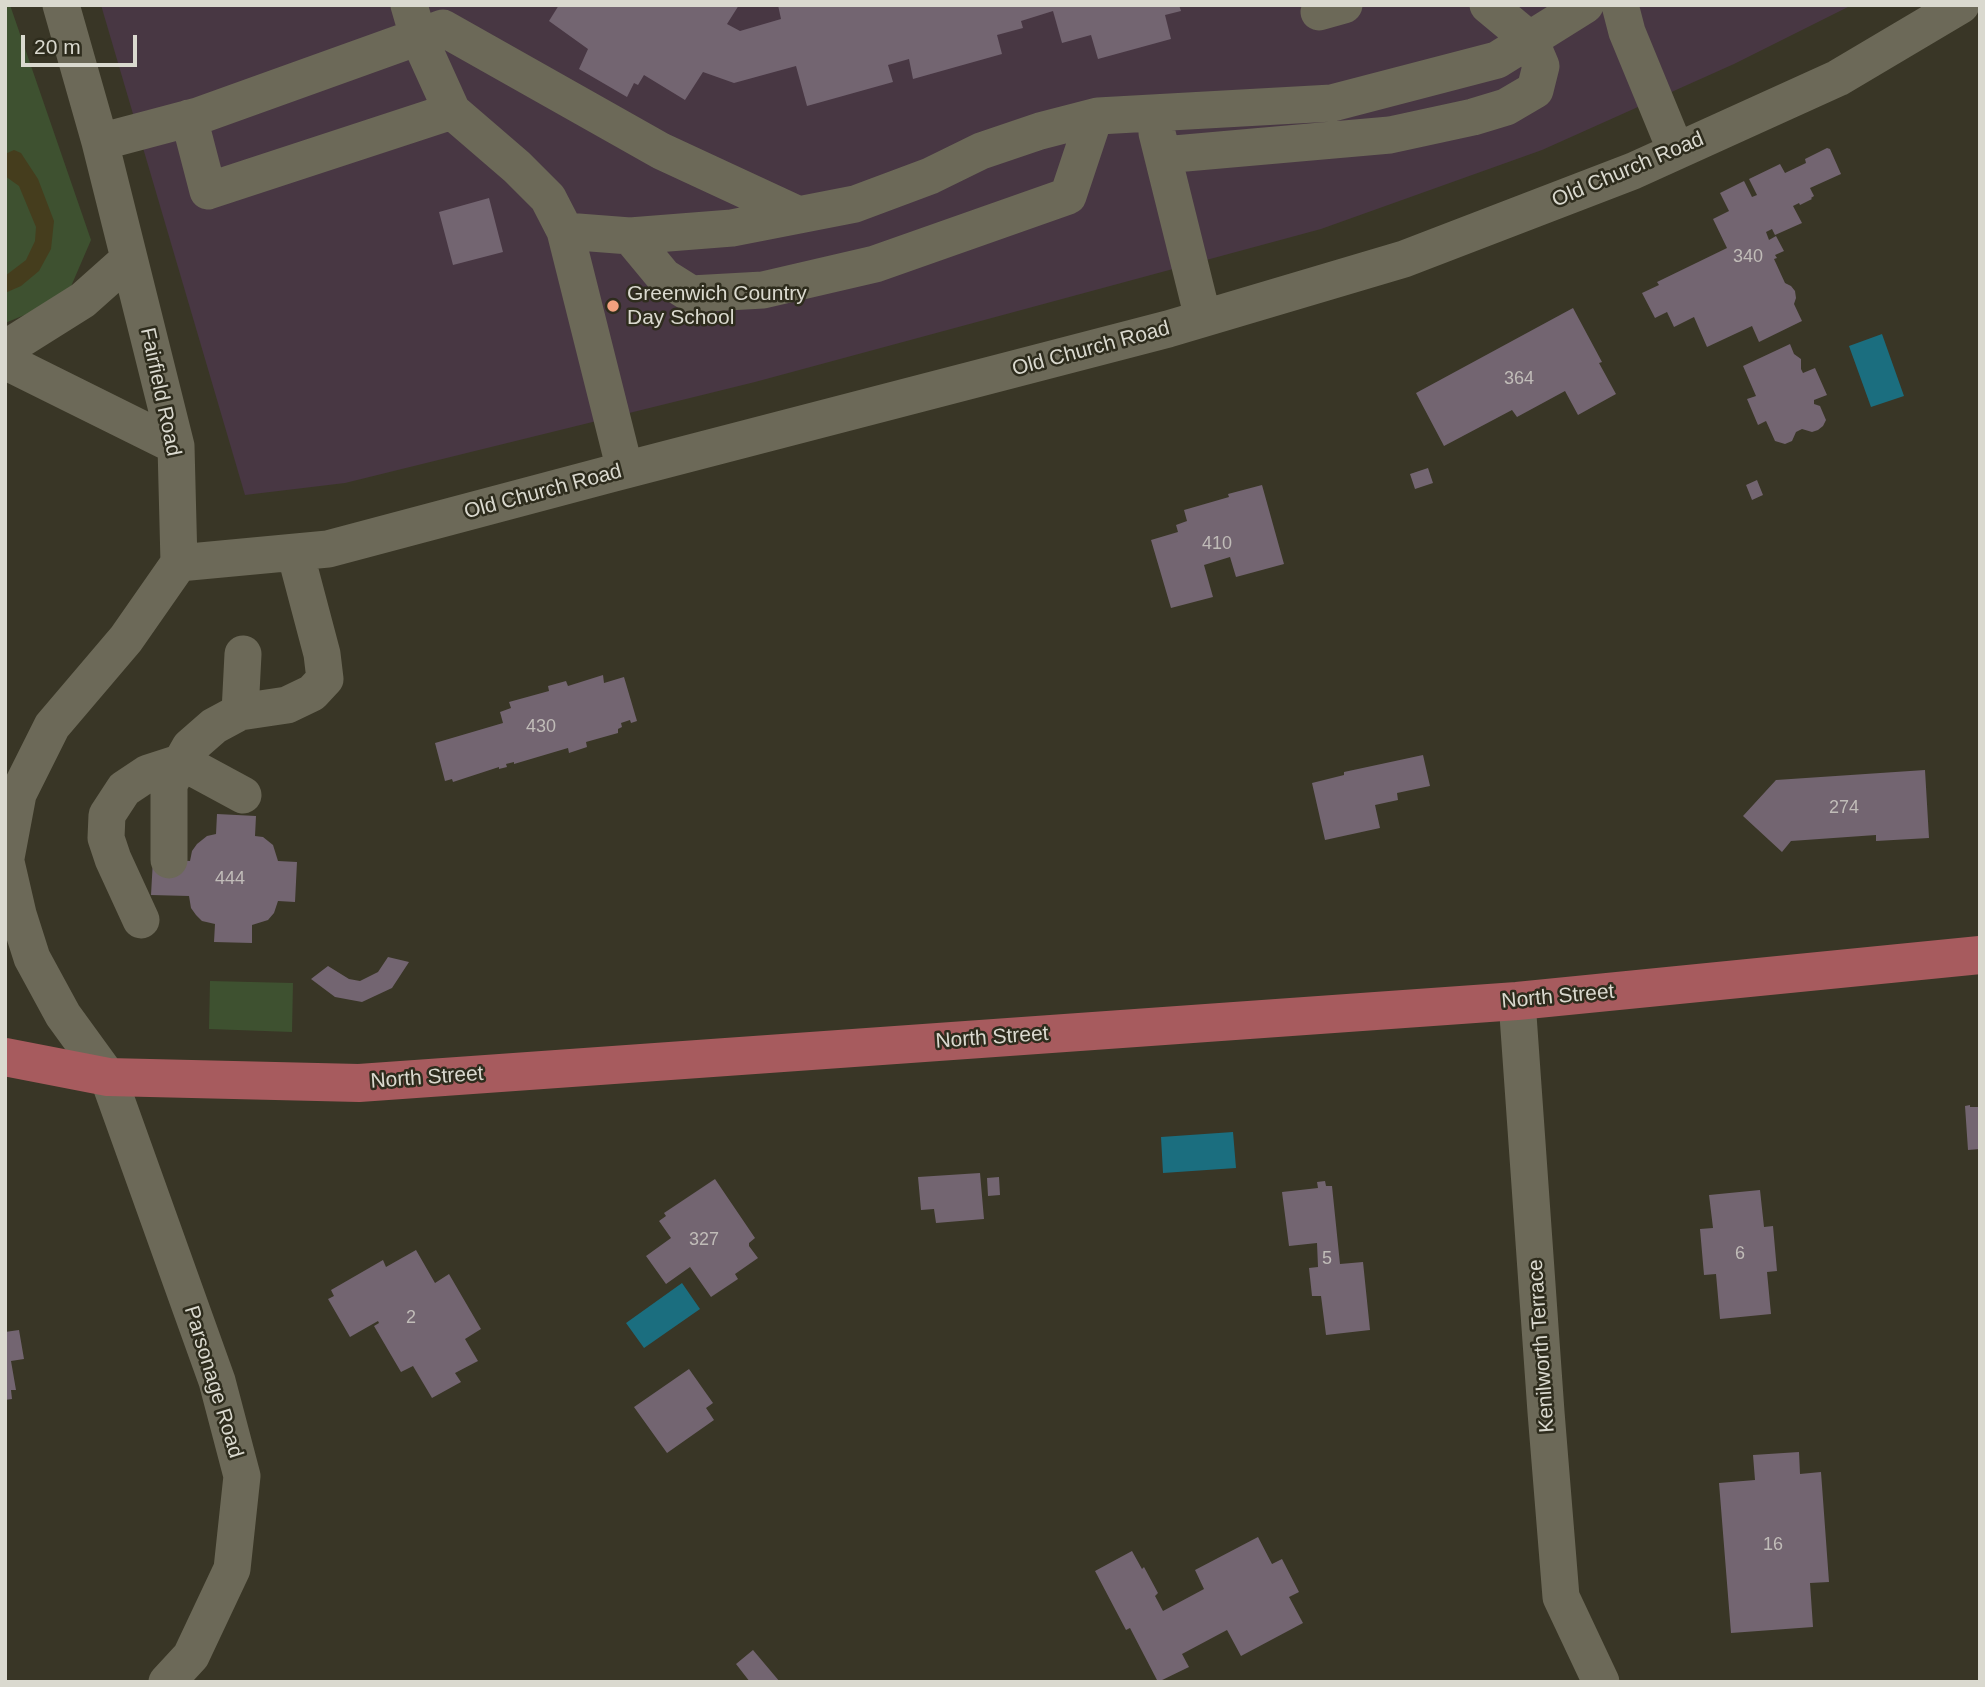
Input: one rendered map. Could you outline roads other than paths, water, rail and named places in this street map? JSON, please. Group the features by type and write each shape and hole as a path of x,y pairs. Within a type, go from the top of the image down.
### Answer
{"main road":[{"name":"North Street","path":"5,1056 108,1077 359,1083 1517,1001 1980,955"}],"street":[{"name":"Fairfield Road","path":"61,5 100,142 176,446 179,563"},
{"path":"1163,155 1390,135 1506,107 1535,90 1541,66 1530,40 1488,5"},
{"path":"565,231 630,236 732,228 855,204 930,176 981,151 1040,131 1094,118 1332,103 1497,60 1585,5"},
{"path":"1620,5 1635,54 1676,151"},
{"name":"Old Church Road","path":"179,563 328,550 1155,333 1404,259 1633,171 1838,78 1961,5"},
{"path":"100,142 188,118 413,21 443,28 661,151 799,215"},
{"path":"413,21 452,111 517,167 548,198 565,231 625,470"},
{"path":"188,118 208,191 452,111"},
{"path":"1152,113 1203,318"},
{"path":"630,236 664,277 691,294 763,290 875,264 1068,196 1094,118"},
{"path":"5,349 83,300 129,259"},
{"path":"5,361 176,446"},
{"path":"169,860 169,784 190,747 214,726 240,712 286,705 312,693 325,679 322,654 295,552"},
{"path":"108,1077 62,1015 32,958 6,863 18,794 52,726 126,639 179,563"},
{"path":"240,712 243,654"},
{"path":"141,920 106,838 107,815 124,789 148,773 182,762 243,795"},
{"name":"Kenilworth Terrace","path":"1517,1001 1561,1597 1601,1682"},
{"name":"Parsonage Road","path":"108,1077 218,1381 242,1476 232,1569 191,1656 167,1682"}],"water":[{"path":"1882,334 1904,396 1871,407 1849,346"},
{"path":"1233,1132 1236,1168 1163,1173 1161,1137"},
{"path":"682,1283 700,1309 644,1348 626,1323"}],"place":[{"name":"Greenwich Country Day School","path":"613,306"}]}
